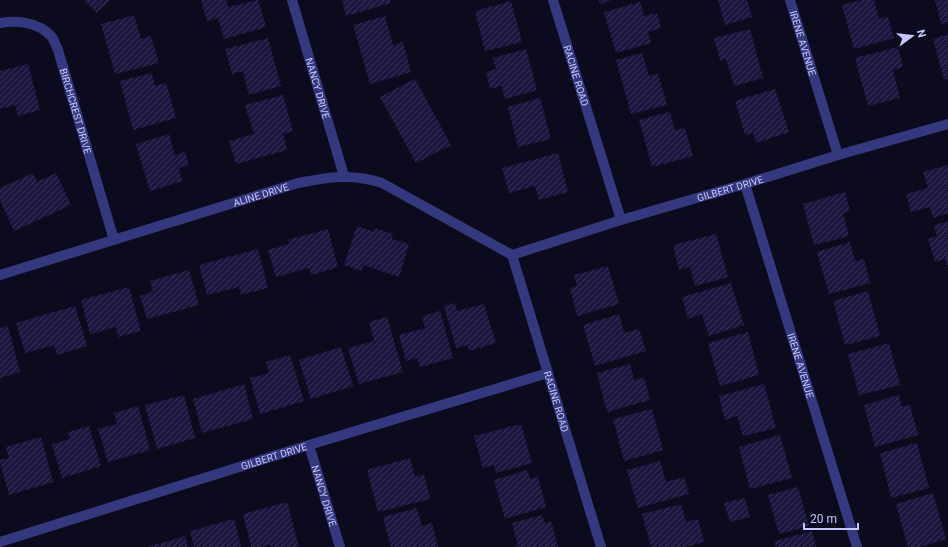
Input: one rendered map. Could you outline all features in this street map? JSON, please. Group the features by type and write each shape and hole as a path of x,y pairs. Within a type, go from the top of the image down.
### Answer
{"street":[{"name":"NANCY DRIVE","path":"292,0 344,176"},
{"name":"RACINE ROAD","path":"553,0 621,220"},
{"name":"IRENE AVENUE","path":"790,0 838,155"},
{"name":"BIRCHCREST DRIVE","path":"0,23 30,23 51,36 58,50 114,240"},
{"name":"GILBERT DRIVE","path":"512,255 621,220 838,155 948,124"},
{"name":"ALINE DRIVE","path":"0,275 298,183 344,176 366,178 382,183 512,255"},
{"name":"IRENE AVENUE","path":"745,184 857,547"},
{"name":"RACINE ROAD","path":"512,255 601,547"},
{"name":"GILBERT DRIVE","path":"0,542 309,445 548,373"},
{"name":"NANCY DRIVE","path":"309,445 340,547"}],"building":[{"path":"84,0 110,0 97,13"},
{"path":"201,0 226,0 228,7 258,0 266,27 224,39 218,18 207,21"},
{"path":"342,0 390,0 391,3 346,16"},
{"path":"599,0 612,0 600,4"},
{"path":"718,0 747,0 752,17 725,25"},
{"path":"862,0 874,0 879,19 888,17 894,38 854,49 842,5"},
{"path":"935,0 948,0 948,22 941,24"},
{"path":"511,1 522,42 485,51 475,11"},
{"path":"640,2 644,16 657,13 661,28 648,32 651,43 616,53 604,12"},
{"path":"134,15 141,39 151,36 159,63 115,74 101,24"},
{"path":"385,16 393,45 403,42 411,72 370,84 353,25"},
{"path":"750,29 763,78 734,86 726,59 720,60 714,38"},
{"path":"948,34 948,79 944,80 933,39"},
{"path":"268,38 281,86 249,95 243,71 232,74 225,49"},
{"path":"898,47 903,67 893,70 900,98 868,106 855,58"},
{"path":"526,49 537,90 505,99 502,86 490,89 486,72 496,69 493,58"},
{"path":"642,53 649,76 658,74 667,105 631,114 616,60"},
{"path":"28,64 40,110 18,116 15,105 0,109 0,71"},
{"path":"152,73 155,86 166,83 176,118 133,130 120,81"},
{"path":"415,79 451,145 416,163 380,97"},
{"path":"775,89 789,132 756,143 753,133 745,135 735,101"},
{"path":"283,95 293,131 283,134 287,150 236,164 229,141 254,134 245,105"},
{"path":"540,98 551,139 518,147 508,107"},
{"path":"670,112 675,130 685,128 693,156 652,167 639,120"},
{"path":"169,134 175,155 185,152 189,165 179,168 182,181 150,191 136,144"},
{"path":"558,153 568,192 539,200 535,186 509,193 502,168"},
{"path":"948,165 948,213 933,218 930,207 911,212 906,194 928,188 923,172"},
{"path":"33,173 37,182 56,173 71,205 14,231 0,200 0,188"},
{"path":"845,192 850,211 843,213 849,236 814,245 803,204"},
{"path":"948,221 948,268 945,259 935,262 928,239 937,236 934,225"},
{"path":"357,226 374,232 375,228 393,234 392,239 409,244 399,277 363,265 362,271 344,265"},
{"path":"328,229 338,267 311,275 309,268 276,277 268,250 289,244 288,240"},
{"path":"716,234 728,277 695,286 690,267 679,270 673,245"},
{"path":"850,242 855,261 864,259 870,283 829,294 817,252"},
{"path":"258,249 268,288 241,295 239,287 207,295 199,265"},
{"path":"608,266 619,304 577,316 570,288 577,286 574,275"},
{"path":"189,270 199,305 147,319 140,296 153,292 150,281"},
{"path":"731,283 744,325 709,336 702,314 688,319 682,297"},
{"path":"129,287 141,331 118,337 116,327 90,334 81,300"},
{"path":"868,291 880,336 845,345 833,301"},
{"path":"455,303 457,311 484,304 496,343 469,351 467,345 456,348 444,306"},
{"path":"75,306 87,346 57,355 54,345 25,353 16,323"},
{"path":"440,311 453,358 420,367 417,358 406,361 399,335 425,328 422,316"},
{"path":"619,314 624,333 639,329 646,351 595,366 583,325"},
{"path":"387,317 403,372 359,384 348,348 374,341 369,322"},
{"path":"8,326 20,372 0,378 0,328"},
{"path":"748,332 759,375 720,386 708,343"},
{"path":"889,343 900,385 859,395 848,354"},
{"path":"341,347 353,386 311,399 299,360"},
{"path":"290,355 304,401 260,414 250,378 269,373 266,362"},
{"path":"630,364 634,380 644,378 650,400 607,412 597,373"},
{"path":"244,384 253,419 202,433 193,399"},
{"path":"764,384 776,428 743,436 737,416 725,420 719,396"},
{"path":"184,395 195,438 157,449 145,405"},
{"path":"899,395 902,407 910,405 918,435 875,447 864,405"},
{"path":"138,406 150,450 108,462 98,429 117,424 114,413"},
{"path":"652,409 663,450 624,461 613,419"},
{"path":"521,424 532,463 496,473 494,465 483,468 474,436"},
{"path":"89,426 101,466 62,478 52,444 70,439 68,432"},
{"path":"780,435 792,478 750,489 739,447"},
{"path":"41,437 53,482 9,495 0,462 0,460 9,458 6,447"},
{"path":"917,443 929,488 891,498 880,453"},
{"path":"410,458 415,477 424,474 430,499 378,512 367,470"},
{"path":"660,461 666,482 684,477 689,494 638,508 627,470"},
{"path":"527,470 530,479 538,477 546,507 505,519 494,480"},
{"path":"798,487 809,526 779,534 768,495"},
{"path":"933,493 946,539 920,547 908,547 896,504"},
{"path":"745,498 750,517 730,522 724,503"},
{"path":"287,502 299,547 271,547 270,545 251,547 243,514"},
{"path":"681,504 686,522 698,519 704,542 686,547 651,547 642,514"},
{"path":"417,508 422,526 432,523 438,547 391,547 383,517"},
{"path":"542,515 545,523 551,521 558,547 515,547 518,546 512,523"},
{"path":"234,519 241,547 194,547 190,531"},
{"path":"812,531 816,547 776,547 774,541"},
{"path":"185,536 188,547 148,547"}]}
